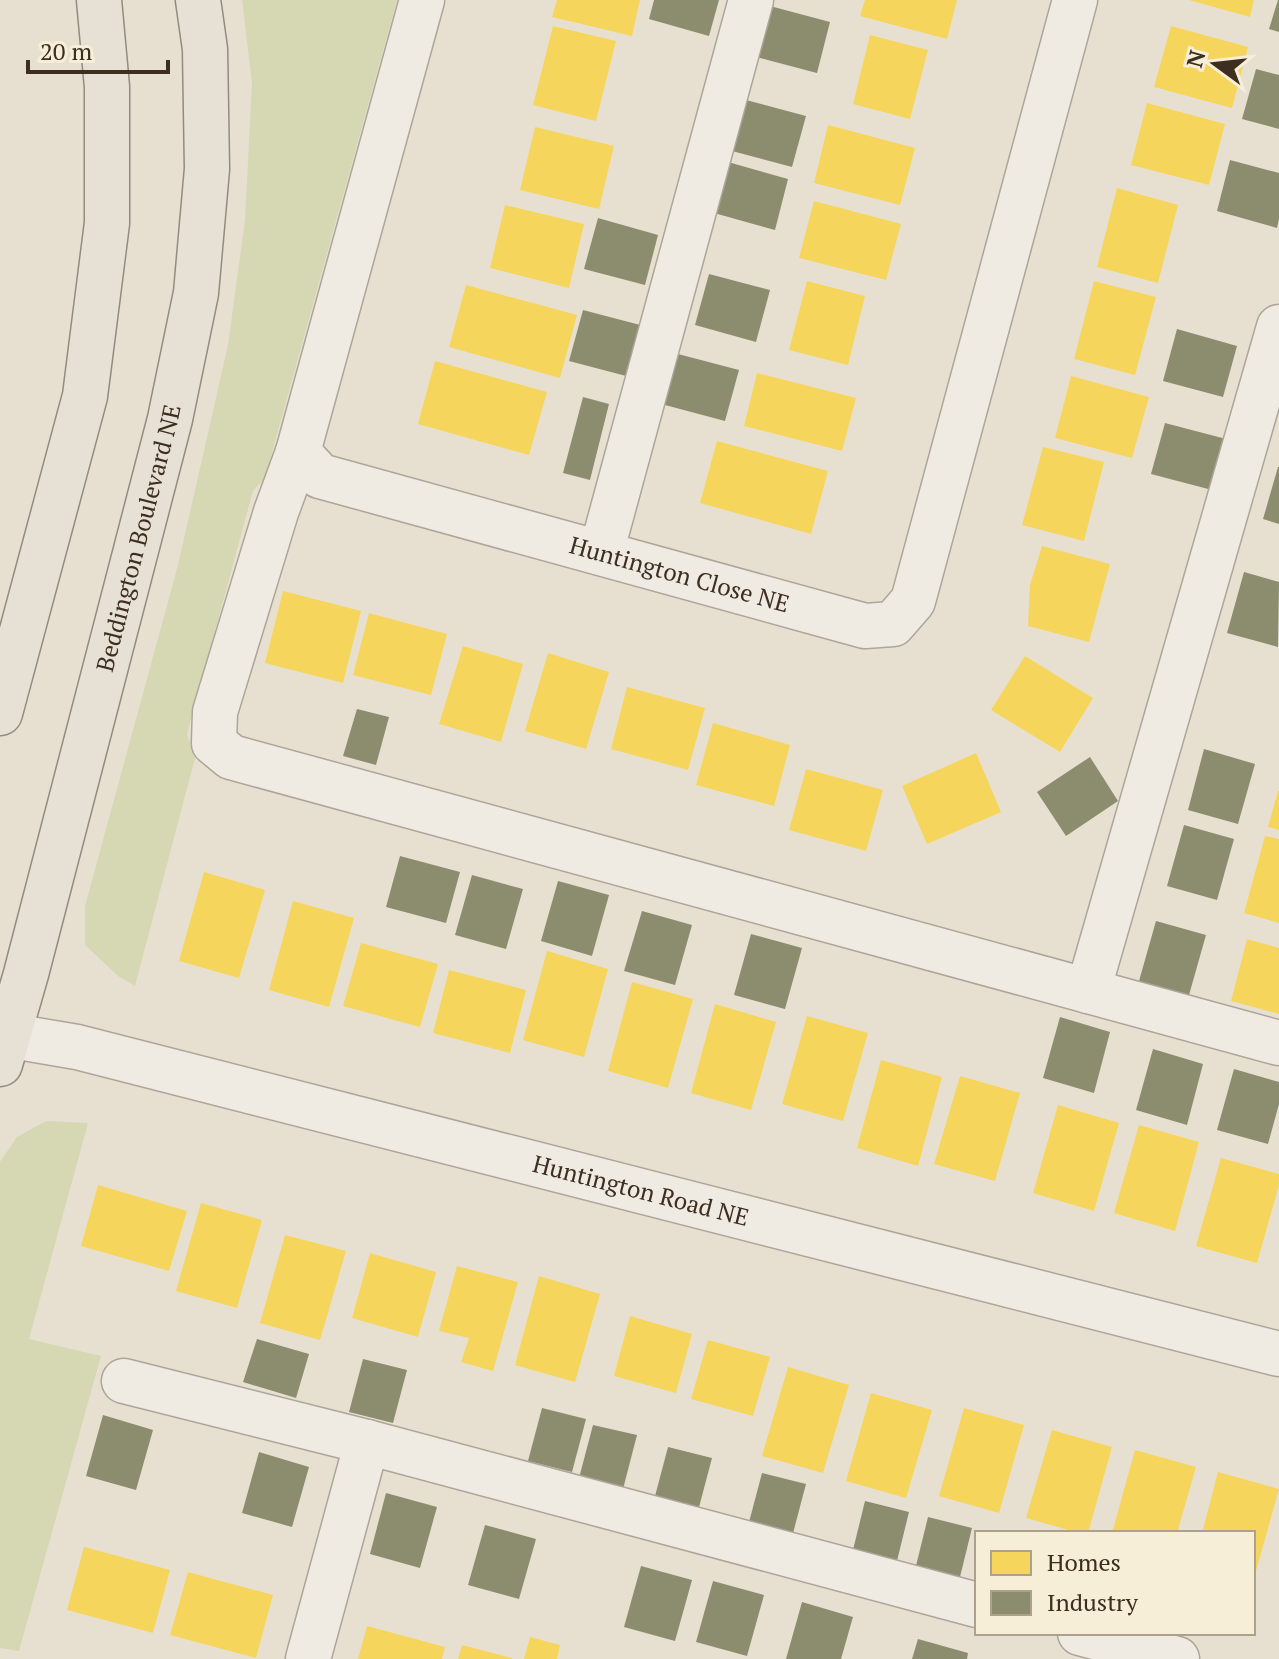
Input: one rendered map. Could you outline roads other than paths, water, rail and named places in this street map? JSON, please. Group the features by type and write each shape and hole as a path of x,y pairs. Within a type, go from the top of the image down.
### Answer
{"main road":[{"path":"0,713 85,396 107,223 107,87 99,0"},
{"name":"Beddington Boulevard NE","path":"3,1044 26,974 170,419 196,293 207,169 205,49 198,0"}],"street":[{"path":"422,0 298,452 276,512 215,712 214,743 231,757 1279,1043"},
{"path":"601,553 751,0"},
{"name":"Huntington Close NE","path":"298,452 320,476 865,626 893,624 913,601 1075,0"},
{"path":"1088,991 1279,327"},
{"name":"Huntington Road NE","path":"3,1044 77,1047 1279,1354"},
{"path":"124,1381 367,1442 975,1604"},
{"path":"308,1659 367,1442"},
{"path":"1087,1635 1177,1659"}]}
